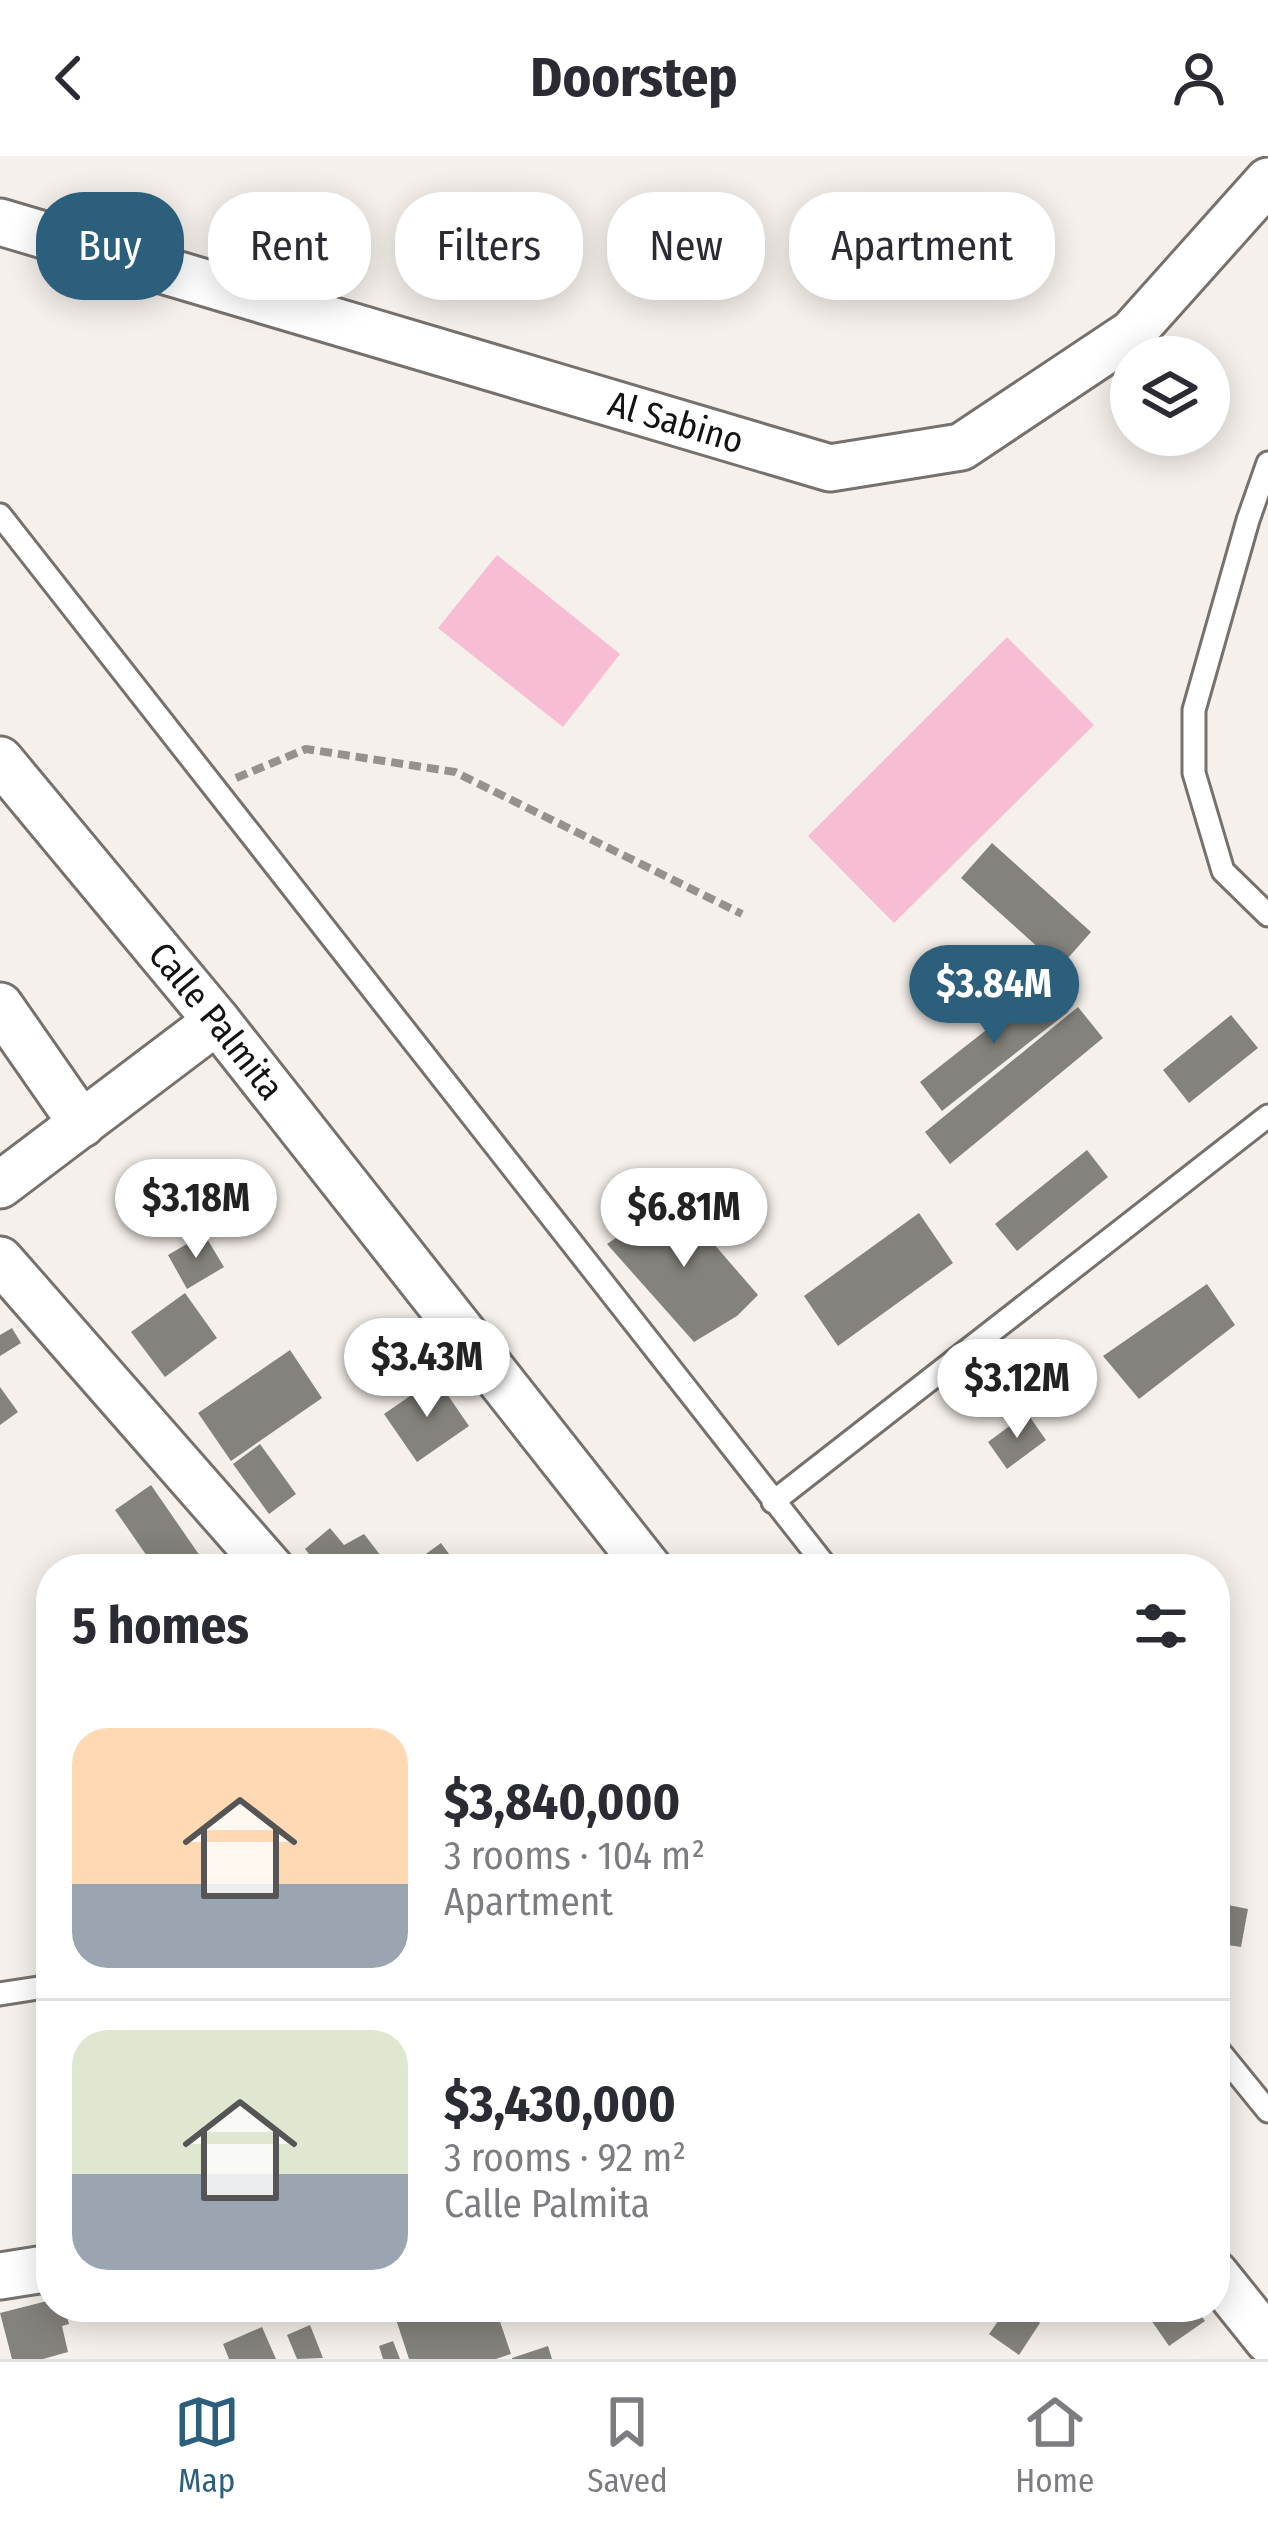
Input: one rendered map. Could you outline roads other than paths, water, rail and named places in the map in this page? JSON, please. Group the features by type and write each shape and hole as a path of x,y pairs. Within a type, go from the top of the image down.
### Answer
{"street":[{"name":"Al Sabino","path":"0,222 830,468 961,447 1132,333 1268,181"},
{"name":"Calle Palmita","path":"0,760 217,1021 637,1554"},
{"path":"0,1006 82,1124"},
{"path":"0,1185 217,1021"},
{"path":"0,1260 258,1554"},
{"path":"0,2276 36,2270"},
{"path":"1230,2293 1268,2340"}],"lane":[{"path":"1268,463 1193,710 1194,772 1223,871 1268,915"},
{"path":"0,515 816,1554"},
{"path":"773,1502 1268,1116"},
{"path":"0,1994 36,1988"},
{"path":"1230,2064 1268,2111"}]}
